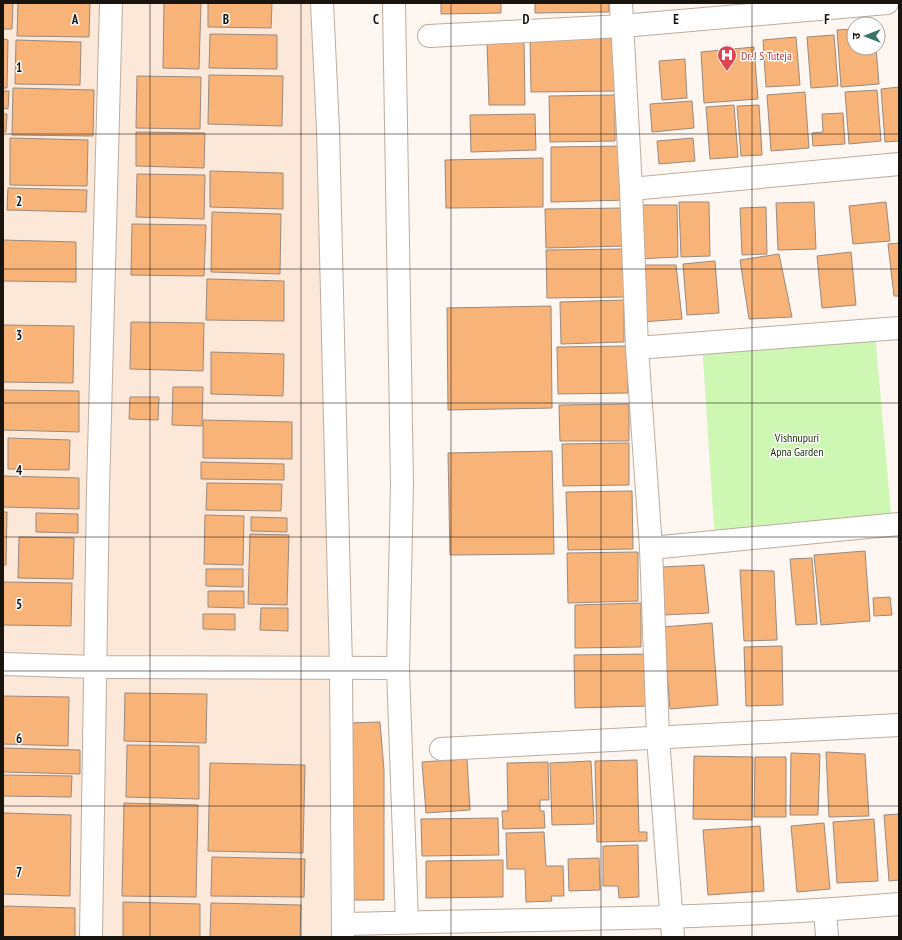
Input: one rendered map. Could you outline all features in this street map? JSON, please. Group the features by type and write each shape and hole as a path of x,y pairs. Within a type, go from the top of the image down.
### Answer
{"street":[{"path":"91,937 98,490 111,3"},
{"path":"322,3 328,129 341,668 343,930 407,922 672,927 825,910 899,904"},
{"path":"394,3 402,484 398,668 407,922"},
{"path":"621,3 631,189 637,348 651,548 658,738 672,927"},
{"path":"429,36 622,26 801,7 887,3"},
{"path":"631,189 899,164"},
{"path":"637,348 899,328"},
{"path":"651,548 899,524"},
{"path":"3,664 95,667 398,668"},
{"path":"441,749 899,725"},
{"path":"825,910 827,937"}],"shaded area":[{"path":"3,3 317,3 332,625 332,937 3,937"}],"green space":[{"name":"Vishnupuri Apna Garden","path":"875,334 893,535 715,542 702,343"}],"building":[{"path":"3,3 13,3 12,29 3,29"},
{"path":"18,3 90,3 89,37 17,36"},
{"path":"164,3 201,3 199,69 163,68"},
{"path":"208,3 272,3 271,28 208,27"},
{"path":"441,3 501,3 501,13 441,14"},
{"path":"535,3 609,3 609,12 535,13"},
{"path":"846,29 846,56 877,56 879,84 841,87 837,30"},
{"path":"210,34 277,35 277,69 209,68"},
{"path":"834,35 838,86 811,88 807,37"},
{"path":"615,37 616,91 531,92 530,38"},
{"path":"796,37 800,85 766,87 763,40"},
{"path":"3,39 8,40 7,88 3,88"},
{"path":"16,40 81,42 80,85 15,84"},
{"path":"524,40 525,105 489,105 487,41"},
{"path":"754,47 758,99 704,103 701,52"},
{"path":"685,59 687,98 662,100 659,61"},
{"path":"209,75 283,76 282,126 208,124"},
{"path":"137,76 201,77 200,129 136,128"},
{"path":"899,87 899,141 885,142 881,89"},
{"path":"13,88 94,90 93,136 12,135"},
{"path":"877,90 881,141 849,144 845,92"},
{"path":"3,91 9,91 8,109 3,108"},
{"path":"805,92 809,148 771,151 767,95"},
{"path":"615,95 615,141 550,142 549,96"},
{"path":"692,101 694,128 652,132 650,104"},
{"path":"734,105 738,157 710,159 706,107"},
{"path":"759,105 762,155 741,156 737,106"},
{"path":"843,113 845,144 813,146 812,133 823,132 822,114"},
{"path":"3,114 7,114 6,132 3,132"},
{"path":"535,114 536,150 471,152 470,115"},
{"path":"136,132 205,133 204,168 136,166"},
{"path":"10,138 88,140 87,186 10,185"},
{"path":"693,138 695,161 659,164 657,141"},
{"path":"627,146 628,200 551,202 551,147"},
{"path":"543,158 543,207 446,208 445,160"},
{"path":"210,171 283,173 283,209 210,207"},
{"path":"137,174 205,175 204,219 136,217"},
{"path":"8,188 87,190 86,212 7,210"},
{"path":"679,202 709,202 710,256 681,257"},
{"path":"814,202 816,249 778,250 776,203"},
{"path":"886,202 890,241 853,244 849,206"},
{"path":"637,205 677,205 678,257 638,259"},
{"path":"766,207 767,254 742,255 740,208"},
{"path":"627,208 627,246 546,248 545,209"},
{"path":"212,212 281,214 280,274 211,272"},
{"path":"132,224 206,225 204,276 131,275"},
{"path":"3,240 76,242 76,282 3,281"},
{"path":"899,243 899,296 894,296 888,244"},
{"path":"626,249 627,297 547,298 546,250"},
{"path":"851,252 856,305 822,308 817,256"},
{"path":"779,254 792,317 749,319 740,260"},
{"path":"715,261 719,313 687,315 683,264"},
{"path":"637,265 676,265 682,319 642,322"},
{"path":"207,279 284,281 284,321 206,320"},
{"path":"624,300 624,342 561,344 560,302"},
{"path":"551,306 552,408 448,410 447,308"},
{"path":"131,322 204,323 203,371 130,369"},
{"path":"3,325 74,326 73,383 3,382"},
{"path":"627,346 628,393 558,394 557,347"},
{"path":"211,352 284,354 283,396 211,394"},
{"path":"173,387 203,387 202,426 172,425"},
{"path":"3,390 79,391 79,432 3,430"},
{"path":"130,397 159,397 158,420 129,419"},
{"path":"629,404 629,441 560,441 559,405"},
{"path":"203,420 292,422 292,459 203,458"},
{"path":"8,438 70,440 69,470 8,469"},
{"path":"629,443 629,485 563,486 562,444"},
{"path":"552,451 554,554 450,555 448,453"},
{"path":"201,462 284,464 284,480 201,479"},
{"path":"3,476 79,478 79,509 3,507"},
{"path":"207,483 282,484 281,511 206,510"},
{"path":"632,491 633,549 568,550 566,492"},
{"path":"3,512 7,512 6,565 3,565"},
{"path":"36,513 78,514 78,533 36,532"},
{"path":"205,515 244,516 243,565 204,564"},
{"path":"251,517 287,518 287,532 251,531"},
{"path":"250,534 289,535 287,605 248,604"},
{"path":"19,537 74,538 73,579 18,578"},
{"path":"865,551 870,621 821,625 814,555"},
{"path":"638,552 638,601 568,603 567,553"},
{"path":"812,558 817,624 796,625 790,559"},
{"path":"704,565 709,613 663,615 661,567"},
{"path":"206,569 243,569 243,587 206,586"},
{"path":"740,570 774,571 777,640 744,641"},
{"path":"3,582 72,583 71,626 3,625"},
{"path":"208,591 244,591 244,608 208,607"},
{"path":"890,597 892,615 874,616 873,598"},
{"path":"641,603 641,647 575,648 575,605"},
{"path":"261,608 288,608 288,631 260,630"},
{"path":"203,614 235,614 235,630 203,629"},
{"path":"712,623 718,705 670,709 663,627"},
{"path":"782,646 783,705 746,706 744,647"},
{"path":"647,654 648,706 575,708 574,655"},
{"path":"125,693 207,694 206,743 124,741"},
{"path":"3,696 69,697 68,746 3,744"},
{"path":"380,722 384,770 384,900 352,900 350,723"},
{"path":"127,745 199,746 199,799 126,797"},
{"path":"3,748 80,750 80,774 3,772"},
{"path":"826,752 865,754 869,816 829,817"},
{"path":"791,753 820,754 818,815 790,815"},
{"path":"694,756 753,757 752,820 693,819"},
{"path":"755,757 786,757 786,817 754,817"},
{"path":"467,759 470,810 426,813 422,762"},
{"path":"637,760 639,832 647,832 647,841 597,842 595,761"},
{"path":"591,761 594,824 552,825 550,763"},
{"path":"548,762 549,800 540,800 540,811 544,811 545,828 503,829 502,811 508,811 507,763"},
{"path":"210,763 305,765 303,853 208,851"},
{"path":"3,775 72,776 71,797 3,796"},
{"path":"124,803 198,805 196,897 122,896"},
{"path":"3,813 71,815 70,896 3,894"},
{"path":"899,814 899,880 889,881 884,815"},
{"path":"498,818 499,855 422,856 421,819"},
{"path":"874,819 878,881 837,883 833,822"},
{"path":"824,823 830,889 797,892 791,826"},
{"path":"760,826 764,891 708,895 703,830"},
{"path":"544,832 546,866 563,866 564,896 551,896 552,901 526,902 525,869 507,869 506,833"},
{"path":"638,845 639,897 619,898 618,886 603,886 603,846"},
{"path":"212,857 305,859 304,897 211,896"},
{"path":"599,858 600,890 569,891 568,859"},
{"path":"503,860 503,897 426,898 426,861"},
{"path":"123,902 200,904 200,937 123,937"},
{"path":"211,903 301,905 300,937 210,937"},
{"path":"3,906 75,908 75,937 3,937"}],"place":[{"name":"Dr. J S Tuteja","path":"727,72"}]}
